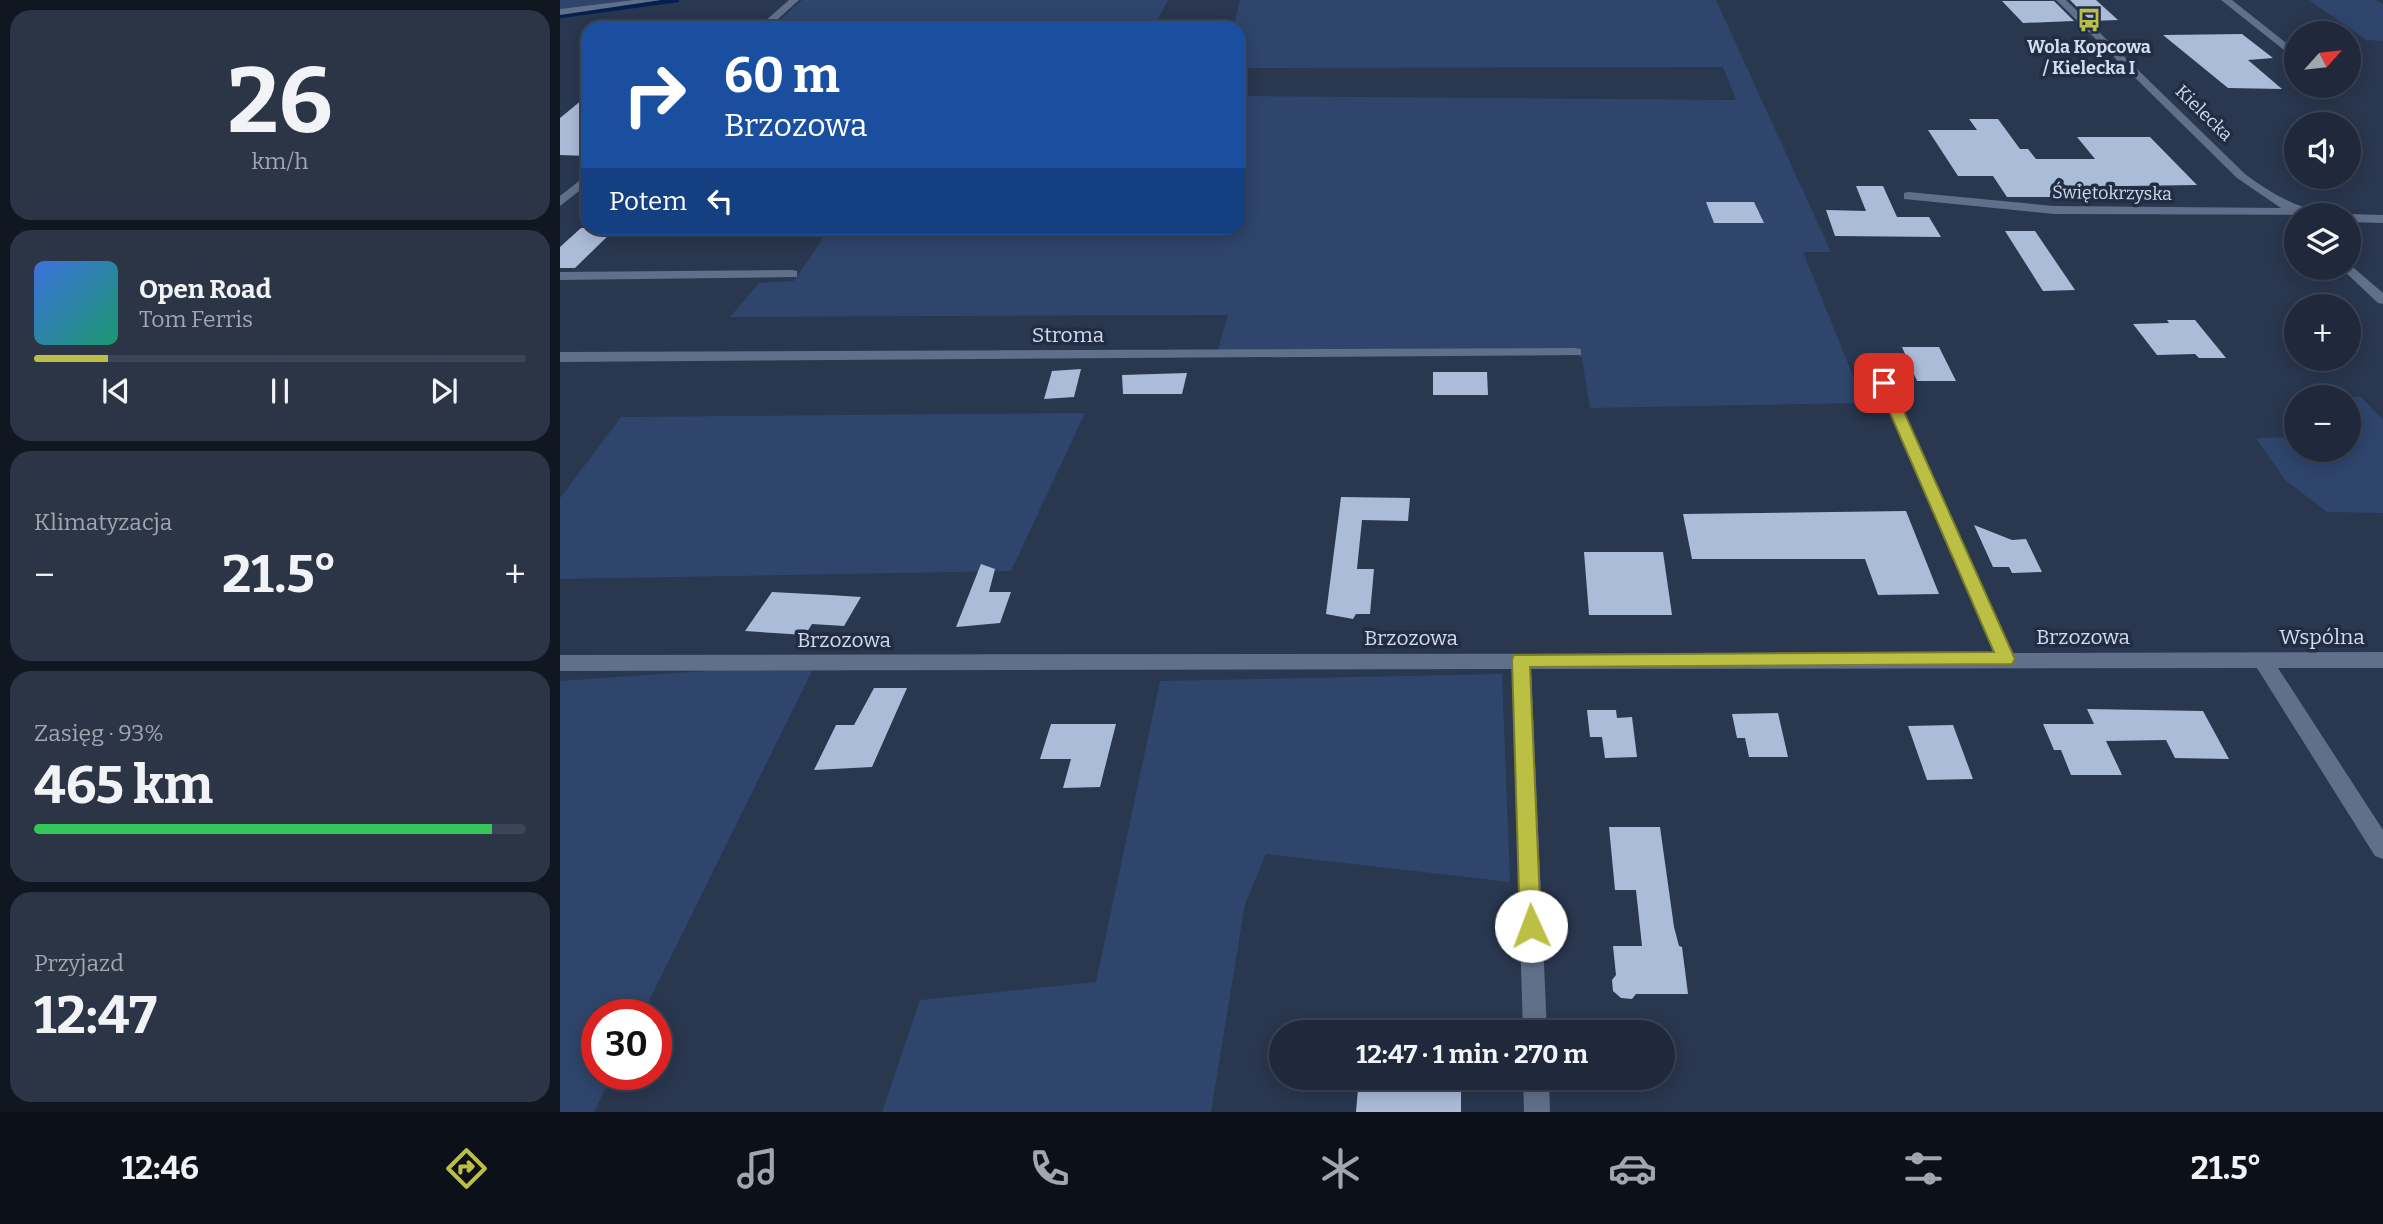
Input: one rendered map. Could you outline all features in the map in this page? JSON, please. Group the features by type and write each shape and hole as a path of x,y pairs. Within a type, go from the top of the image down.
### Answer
{"street":[{"path":"560,12 656,0"},
{"path":"770,21 794,0"},
{"name":"Kielecka","path":"2061,0 2241,176 2284,206"},
{"path":"2225,0 2284,46"},
{"path":"560,202 581,184"},
{"name":"Świętokrzyska","path":"1908,196 2054,210 2284,213"},
{"path":"2361,218 2383,219"},
{"path":"560,276 792,274"},
{"path":"2361,279 2383,300"},
{"name":"Stroma","path":"560,357 1576,352"},
{"path":"1884,383 2006,659"},
{"path":"2262,659 2383,849"},
{"name":"Brzozowa","path":"560,663 2262,659"},
{"name":"Wspólna","path":"2262,659 2383,660"},
{"path":"1521,660 1535,1020"},
{"path":"1537,1090 1538,1112"}],"shaded area":[{"path":"560,0 685,0 560,18"},
{"path":"802,0 1168,0 1158,19 780,20"},
{"path":"1240,0 1716,0 1831,252 1803,252 1864,403 1590,408 1582,359 1576,352 1216,356 1228,315 730,317 759,283 794,281 825,235 1246,235 1246,96 1736,100 1723,67 1246,68 1246,21 1235,21"},
{"path":"2309,0 2376,0 2383,4 2383,41 2366,40 2361,36 2361,21 2339,21"},
{"path":"2361,397 2383,420 2383,513 2327,512 2285,480 2256,438 2284,437 2284,462 2361,462"},
{"path":"1085,413 1011,571 560,579 560,498 621,417"},
{"path":"816,663 650,999 581,999 581,1090 605,1090 594,1112 560,1112 560,681"},
{"path":"1502,674 1510,882 1266,854 1245,904 1211,1112 882,1112 920,1000 1096,982 1160,681"}],"building":[{"path":"2070,0 2096,0 2118,20 2091,21"},
{"path":"2002,1 2054,1 2074,21 2023,23"},
{"path":"2242,34 2273,58 2248,60 2282,89 2228,88 2163,35"},
{"path":"581,101 581,156 560,155 560,118"},
{"path":"1969,119 1998,119 2020,149 2028,149 2036,159 2095,159 2077,137 2150,137 2197,185 2058,187 2065,197 2007,197 1993,176 1958,176 1928,130 1977,130"},
{"path":"1856,186 1883,186 1897,217 1929,217 1941,237 1835,236 1826,210 1866,211"},
{"path":"1706,202 1754,202 1764,223 1714,223"},
{"path":"581,228 581,235 609,235 575,268 560,268 560,247"},
{"path":"2005,231 2035,231 2075,290 2043,291"},
{"path":"2167,320 2195,320 2226,358 2199,358 2195,354 2157,355 2133,324 2169,323"},
{"path":"1902,347 1939,347 1956,381 1917,381"},
{"path":"1081,369 1074,397 1044,399 1052,371"},
{"path":"1433,372 1487,372 1488,395 1433,395"},
{"path":"1187,373 1182,394 1123,394 1122,375"},
{"path":"1341,497 1410,498 1408,521 1362,520 1357,569 1374,569 1370,614 1356,614 1353,619 1326,614"},
{"path":"1906,511 1939,594 1878,595 1865,559 1692,559 1683,514"},
{"path":"1974,525 2012,540 2026,539 2042,572 2012,573 2009,567 1993,567"},
{"path":"1584,552 1663,552 1672,615 1589,615"},
{"path":"981,564 995,569 989,592 1011,592 1000,623 956,627"},
{"path":"772,592 861,597 844,626 812,624 805,635 745,631"},
{"path":"874,688 907,688 872,767 814,770 836,725 854,725"},
{"path":"2087,709 2203,711 2229,759 2175,758 2166,740 2106,741 2122,775 2071,775 2061,750 2054,750 2043,724 2094,724"},
{"path":"1587,710 1616,710 1617,718 1632,717 1637,757 1605,758 1602,737 1590,737"},
{"path":"1778,713 1788,757 1749,757 1745,738 1737,738 1732,714"},
{"path":"1051,724 1116,724 1100,787 1063,788 1071,759 1040,759"},
{"path":"1953,725 1973,779 1927,780 1908,726"},
{"path":"1609,827 1660,827 1674,927 1679,946 1682,947 1688,994 1636,994 1632,999 1621,998 1613,991 1612,980 1616,975 1613,946 1642,946 1636,890 1615,890"},
{"path":"1358,1090 1461,1090 1461,1112 1356,1112"}],"waterway":[{"path":"560,16 677,0"}],"place":[{"name":"Wola Kopcowa / Kielecka I","path":"2089,20"}],"route":[{"path":"1531,926 1521,660 2006,659 1884,383"}]}
